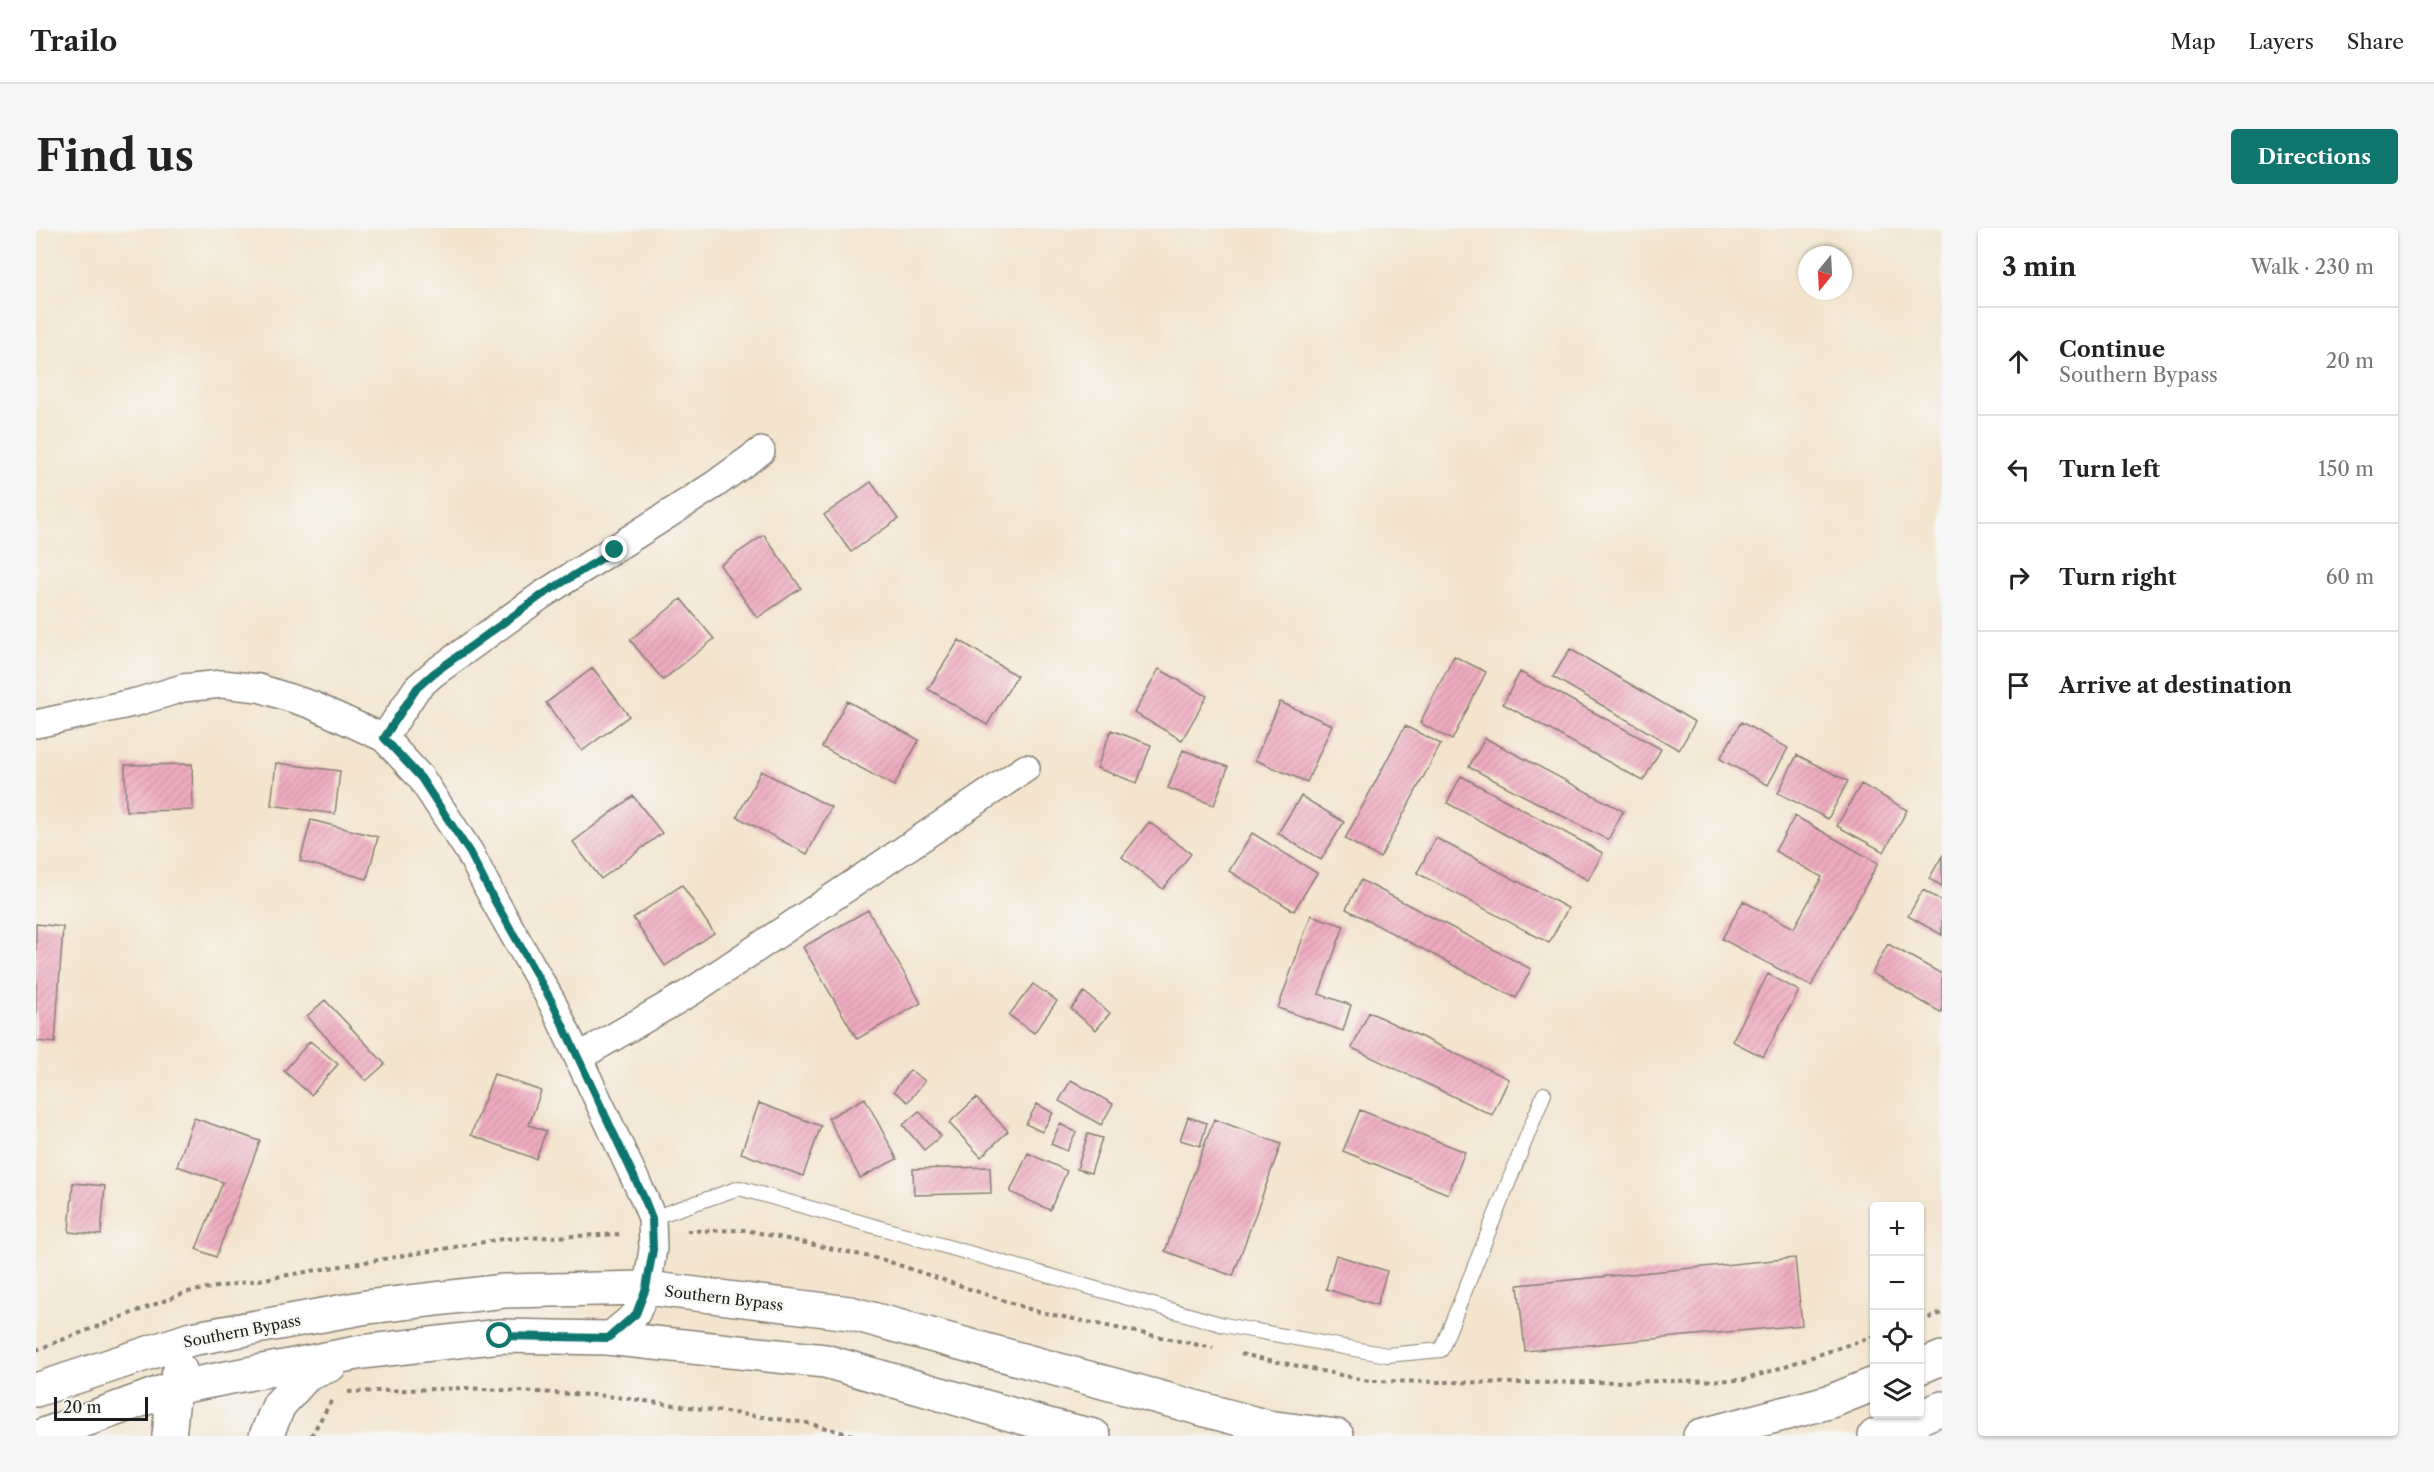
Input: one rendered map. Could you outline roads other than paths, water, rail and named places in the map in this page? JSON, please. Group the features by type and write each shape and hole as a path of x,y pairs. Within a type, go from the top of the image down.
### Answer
{"main road":[{"name":"Southern Bypass","path":"36,1390 191,1339 367,1307 504,1291 646,1288 850,1313 1268,1427 1337,1436"},
{"path":"40,1436 174,1388 362,1352 500,1336 608,1338 825,1361 1094,1436"},
{"path":"170,1436 174,1388 191,1339"},
{"path":"266,1436 279,1405 306,1375 362,1352"},
{"path":"1924,1365 1942,1358"},
{"path":"1700,1436 1832,1401 1870,1386"},
{"path":"1875,1436 1942,1408"}],"street":[{"path":"384,738 417,688 434,673 542,595 714,485 761,451"},
{"path":"36,724 137,702 183,688 222,684 259,688 312,705 384,738 421,778 470,853 552,1002 634,1172 652,1218 653,1250 646,1288 636,1314 608,1338"},
{"path":"579,1057 691,992 1026,768"}],"lane":[{"path":"652,1218 739,1188 1224,1325 1387,1355 1441,1350 1544,1094"}]}
